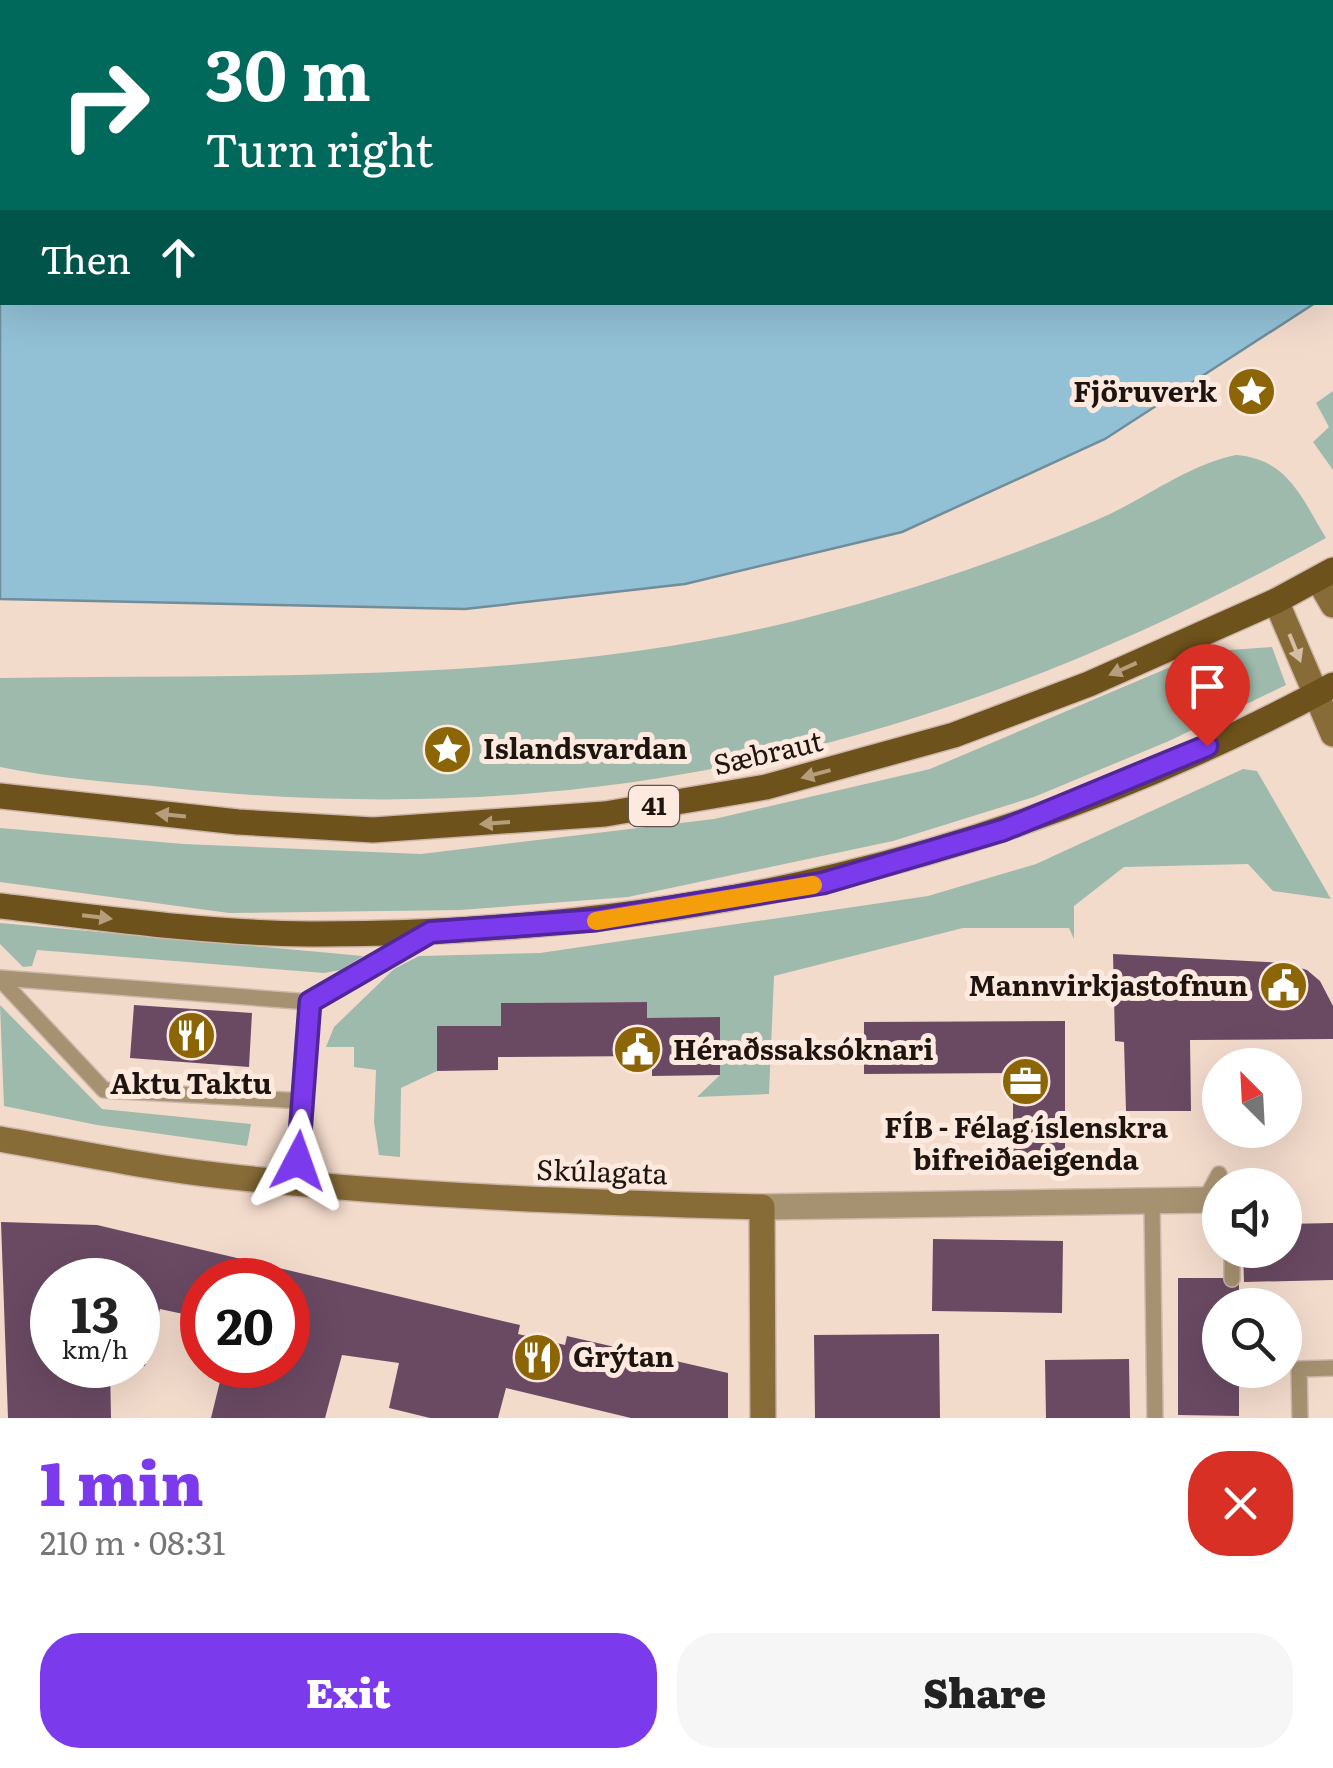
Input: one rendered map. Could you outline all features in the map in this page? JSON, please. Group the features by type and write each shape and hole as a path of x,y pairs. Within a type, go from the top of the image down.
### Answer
{"main road":[{"name":"Sæbraut","path":"0,796 238,822 373,830 605,814 766,787 954,736 1090,684 1276,601 1326,574"},
{"path":"0,906 152,924 305,934 431,932 596,920 754,897 892,865 1073,804 1323,690"}],"street":[{"path":"1326,574 1333,605"},
{"path":"1276,601 1323,690 1333,734"},
{"name":"Skúlagata","path":"0,1140 220,1176 466,1198 762,1207 1202,1200"},
{"path":"762,1207 763,1418"}],"lane":[{"path":"0,978 310,1002 431,932"},
{"path":"0,978 104,1090 303,1101"},
{"path":"297,1183 310,1002"},
{"path":"1152,1202 1155,1418"},
{"path":"1232,1268 1232,1278"},
{"path":"1300,1418 1299,1368 1333,1368"}],"green space":[{"path":"1333,391 1333,470 1313,442 1329,427 1316,403"},
{"path":"1236,455 1254,458 1281,472 1326,538 1187,610 1048,670 910,719 769,757 626,783 480,797 329,799 108,782 0,767 0,678 405,672 608,655 707,640 844,608 991,561 1099,519 1183,474"},
{"path":"1272,647 1286,685 1169,741 1034,797 893,841 628,897 460,910 229,913 0,882 0,828 183,844 421,854 714,819 930,769 1168,668 1230,650"},
{"path":"1243,769 1257,771 1331,899 1273,891 1248,864 1124,867 1074,906 1074,939 1069,928 963,928 774,976 769,1094 697,1097 720,1075 720,1018 647,1018 646,1002 502,1003 501,1026 437,1071 401,1088 400,1157 379,1155 374,1122 376,1070 354,1067 354,1047 326,1047 334,1027 394,969 419,956 540,953 928,896 1036,864"},
{"path":"0,923 363,956 341,970 324,973 37,950 32,966 23,967 0,944"},
{"path":"0,1005 102,1109 251,1124 247,1146 97,1125 4,1106"}],"water":[{"path":"0,305 1312,305 1105,439 902,532 685,584 465,609 0,599"}],"building":[{"path":"1113,954 1284,963 1307,970 1320,981 1333,1006 1333,1039 1190,1040 1191,1111 1126,1111 1124,1042 1115,1041"},
{"path":"647,1002 647,1018 720,1017 720,1075 652,1076 652,1056 498,1057 498,1070 437,1071 437,1026 501,1026 501,1003"},
{"name":"Aktu Taktu","path":"134,1005 252,1013 249,1067 130,1058"},
{"path":"1065,1021 1065,1155 1013,1155 1013,1073 864,1074 864,1022"},
{"path":"1,1222 97,1225 237,1258 180,1258 180,1313 160,1309 160,1258 30,1258 30,1388 110,1388 111,1418 8,1418"},
{"path":"1333,1223 1333,1280 1244,1282 1244,1268 1302,1268 1302,1224"},
{"path":"933,1239 1063,1241 1062,1313 932,1311"},
{"path":"310,1275 520,1325 518,1334 565,1345 567,1336 728,1373 728,1418 631,1418 506,1388 498,1418 430,1418 389,1408 399,1363 342,1355 325,1418 211,1418 218,1388 310,1388"},
{"path":"1178,1278 1239,1278 1239,1288 1202,1288 1202,1388 1239,1388 1239,1416 1178,1415"},
{"path":"939,1334 940,1418 815,1418 814,1335"},
{"path":"1129,1359 1130,1418 1046,1418 1045,1360"}],"slow traffic":[{"path":"596,921 813,885"}],"place":[{"name":"Fjöruverk","path":"1252,392"},
{"name":"Islandsvardan","path":"448,749"},
{"name":"Mannvirkjastofnun","path":"1283,986"},
{"name":"Aktu Taktu","path":"191,1036"},
{"name":"Héraðssaksóknari","path":"638,1050"},
{"name":"FÍB - Félag íslenskra bifreiðaeigenda","path":"1026,1081"},
{"name":"Grýtan","path":"538,1357"}],"route":[{"path":"298,1161 310,1002 431,932 596,920 823,883 1003,830 1207,746"}]}
